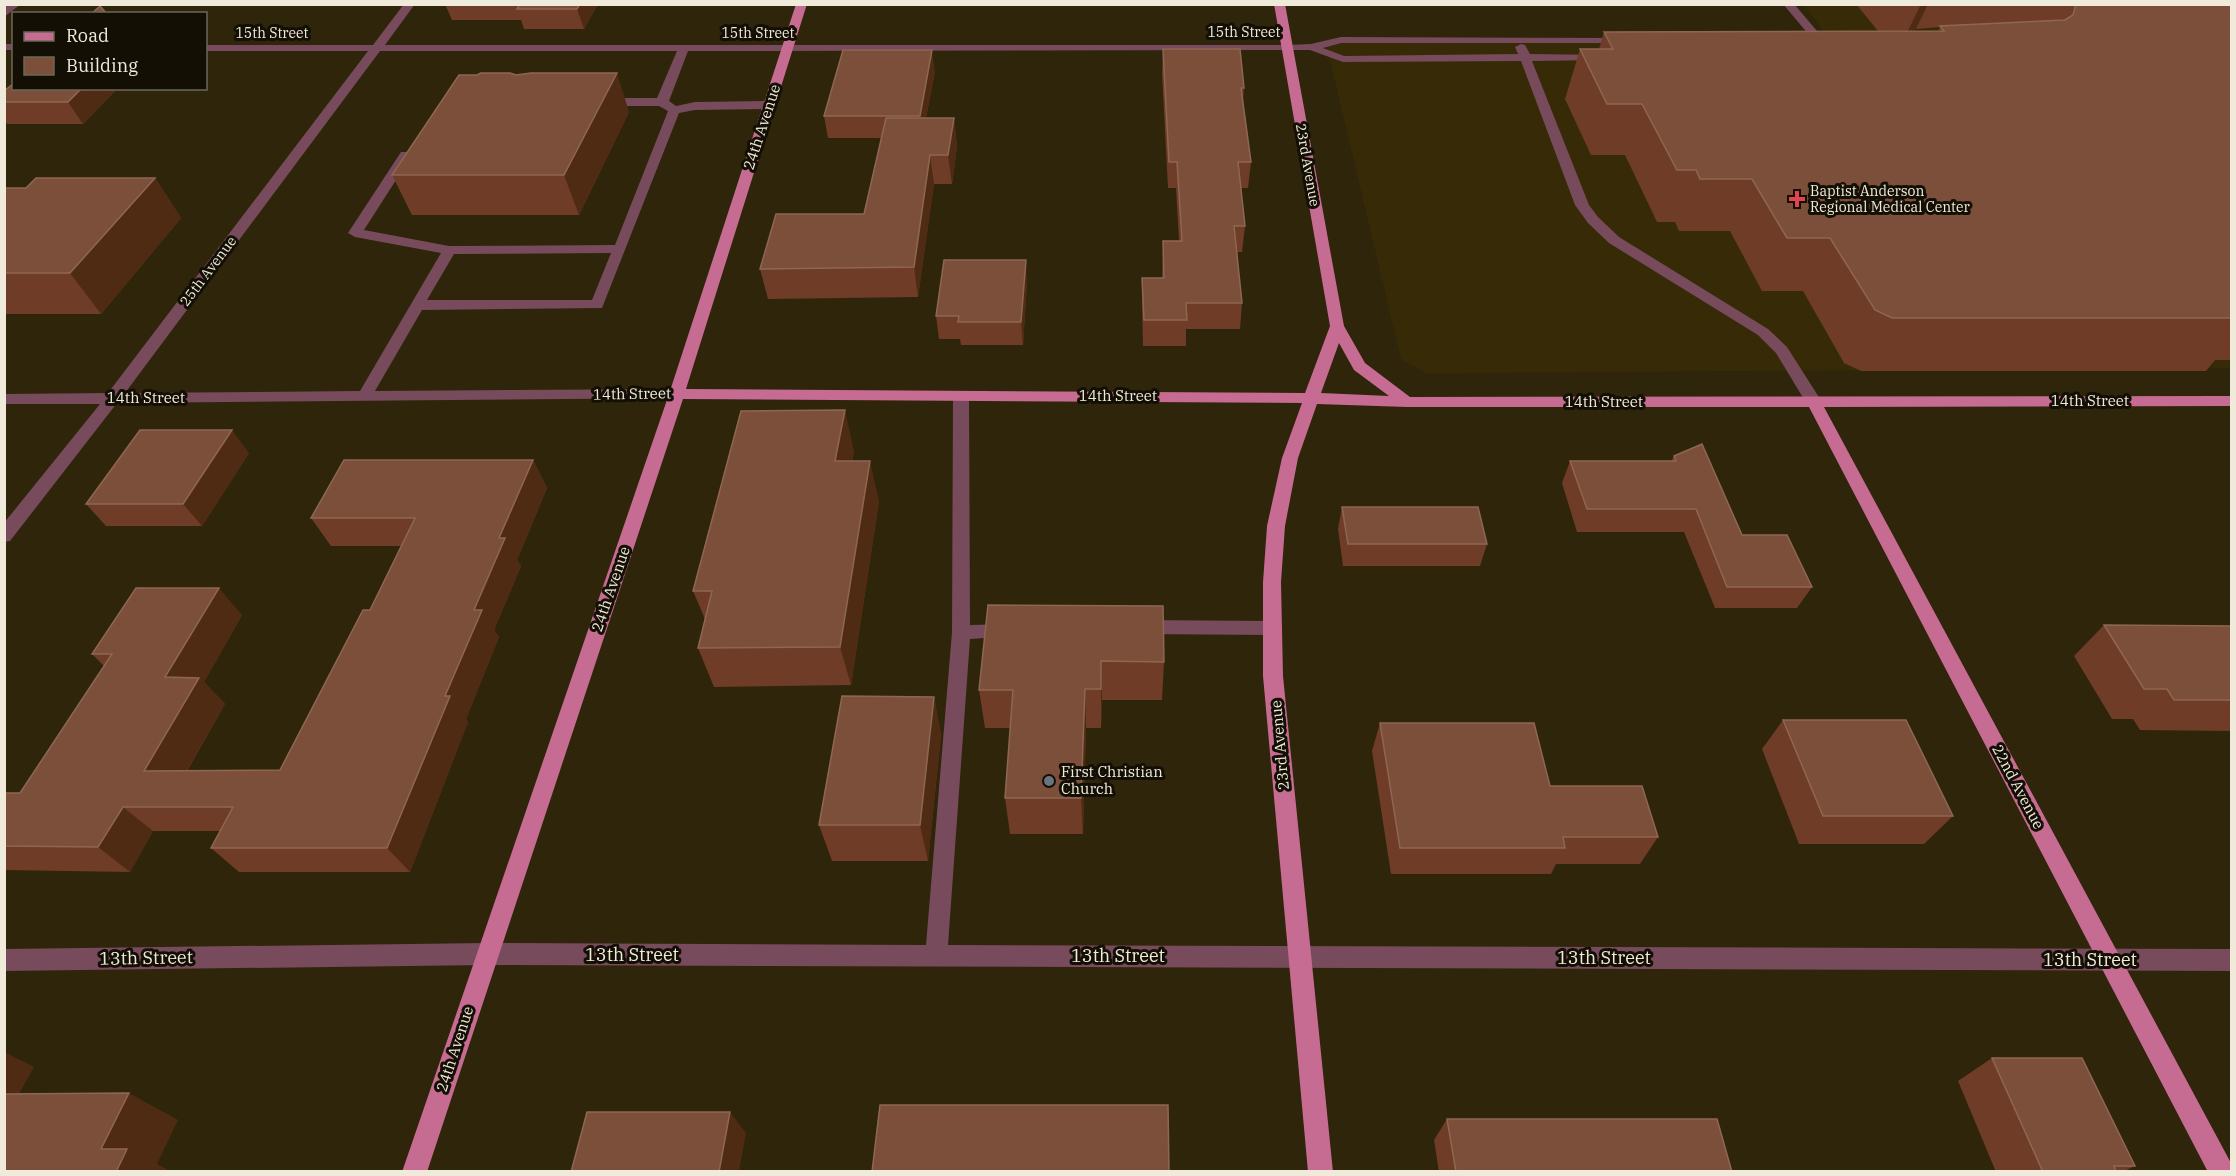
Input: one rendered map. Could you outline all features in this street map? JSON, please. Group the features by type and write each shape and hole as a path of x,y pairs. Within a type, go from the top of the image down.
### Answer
{"main road":[{"name":"24th Avenue","path":"414,1172 677,394 802,4"},
{"name":"23rd Avenue","path":"1279,4 1338,326 1359,366 1407,402"},
{"name":"23rd Avenue","path":"1321,1172 1274,676 1272,582 1276,526 1290,458 1338,326"},
{"name":"14th Street","path":"677,394 1311,398 1407,402 2232,401"},
{"name":"22nd Avenue","path":"1814,402 2222,1172"}],"street":[{"path":"4,14 16,4"},
{"name":"25th Avenue","path":"4,536 112,399 410,4"},
{"path":"1788,4 1818,41"},
{"name":"15th Street","path":"207,48 1287,48 1311,47 1341,40 1634,40"},
{"path":"1518,40 1582,205 1593,220 1614,240 1762,332 1782,350 1814,402"},
{"name":"15th Street","path":"1311,47 1343,59 1616,56"},
{"path":"663,102 684,48"},
{"path":"586,101 663,102 674,110 695,105 769,105"},
{"path":"417,305 597,305 674,110"},
{"path":"412,147 355,233 449,250 620,249"},
{"path":"364,397 449,250"},
{"name":"14th Street","path":"4,399 677,394"},
{"path":"936,955 960,632 961,396"},
{"path":"1123,627 1272,628"},
{"path":"960,632 1030,630"},
{"name":"13th Street","path":"4,960 486,954 2232,960"}],"shaded area":[{"name":"Baptist Anderson Regional Medical Center","path":"1804,5 2231,5 2231,368 1426,373 1401,359 1325,39 1828,37"}],"building":[{"path":"520,4 580,4 577,9 517,9"},
{"path":"2076,4 2232,4 2232,318 1892,318 1875,310 1830,238 1787,238 1752,179 1700,179 1696,170 1677,170 1642,104 1607,104 1580,49 1613,49 1604,32 1944,31 1940,26 2065,20 2073,15"},
{"path":"100,6 105,12 93,12"},
{"path":"1163,49 1240,49 1244,88 1241,88 1251,162 1238,162 1245,226 1234,226 1242,303 1186,303 1187,320 1144,320 1142,278 1164,278 1163,241 1182,241 1177,162 1169,162"},
{"path":"843,50 932,50 920,116 824,116"},
{"path":"481,73 516,75 617,73 564,175 392,175 459,75"},
{"path":"12,85 12,90 80,90 68,102 4,102 4,91"},
{"path":"886,118 954,118 948,155 930,155 914,267 760,269 776,214 864,214"},
{"path":"36,178 155,178 70,273 4,273 4,188 26,188"},
{"path":"944,260 1026,260 1021,322 958,322 959,316 936,316"},
{"path":"845,410 835,461 870,461 840,647 698,648 712,591 693,591 741,411"},
{"path":"140,430 232,430 183,504 86,504"},
{"path":"1702,444 1742,535 1787,535 1812,587 1727,587 1696,509 1587,509 1570,461 1676,461 1674,456"},
{"path":"344,460 533,460 499,538 505,538 474,610 482,610 445,696 450,696 387,848 211,848 233,807 123,807 98,847 4,846 4,793 20,793 112,654 92,654 136,588 219,588 165,677 199,678 144,771 280,770 363,610 370,610 415,518 311,518"},
{"path":"1342,507 1478,507 1487,544 1348,544"},
{"name":"First Christian Church","path":"988,605 1163,606 1164,662 1101,661 1101,689 1085,689 1081,798 1005,798 1013,690 979,690"},
{"path":"2104,625 2232,626 2232,700 2174,700 2167,689 2144,689"},
{"path":"842,696 934,697 920,825 819,825"},
{"path":"1783,720 1906,720 1953,816 1823,816"},
{"path":"1380,723 1534,723 1550,786 1642,786 1658,837 1563,837 1565,848 1400,848"},
{"path":"1992,1058 2082,1058 2135,1166 2114,1166 2116,1172 2043,1172"},
{"path":"129,1093 101,1149 127,1149 116,1172 4,1172 4,1094"},
{"path":"880,1105 1168,1105 1169,1172 872,1172"},
{"path":"587,1112 730,1112 719,1172 571,1172"},
{"path":"1447,1119 1717,1119 1732,1172 1456,1172"}],"place":[{"name":"Baptist Anderson Regional Medical Center","path":"1797,199"},
{"name":"First Christian Church","path":"1049,781"}]}
